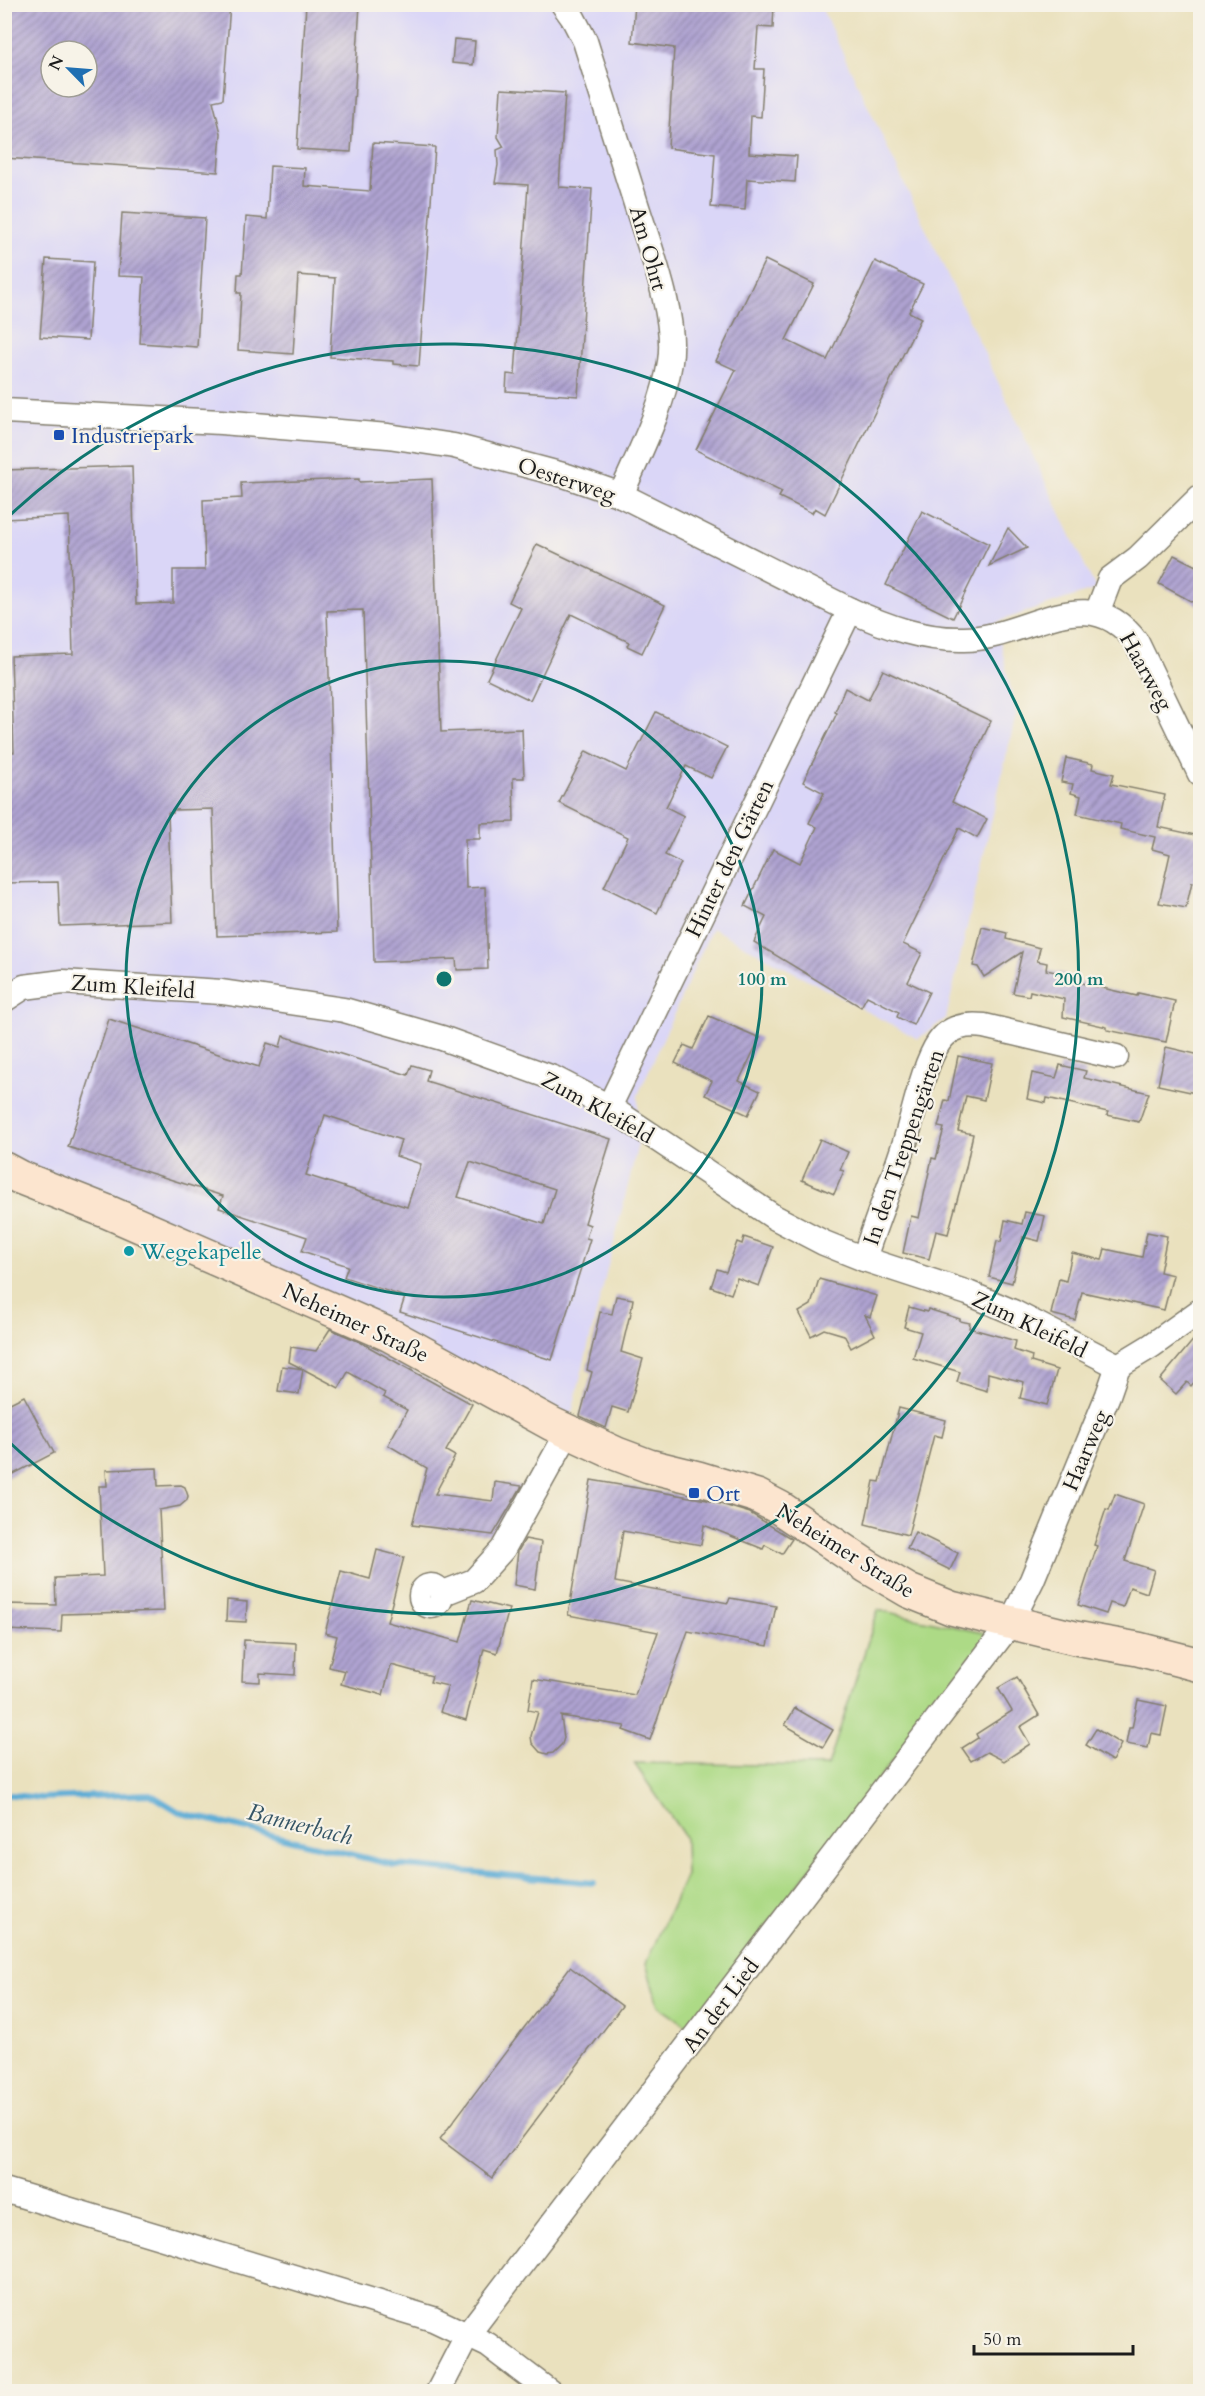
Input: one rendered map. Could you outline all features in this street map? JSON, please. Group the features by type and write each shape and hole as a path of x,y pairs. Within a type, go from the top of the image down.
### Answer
{"main road":[{"name":"Neheimer Straße","path":"4,1169 390,1335 568,1432 649,1466 707,1480 757,1496 780,1508 868,1568 909,1591 951,1608 1010,1624 1138,1649 1200,1665"}],"street":[{"name":"Am Ohrt","path":"563,4 585,41 649,244 668,314 671,336 670,361 664,387 621,495"},
{"name":"Oesterweg","path":"4,411 221,422 388,436 465,449 567,476 621,495 850,610 908,633 967,640 999,635 1077,611 1097,613"},
{"path":"1097,613 1110,579 1138,558 1200,497"},
{"name":"Hinter den Gärten","path":"609,1107 850,610"},
{"name":"Haarweg","path":"1097,613 1113,619 1126,628 1137,643 1199,769"},
{"name":"Zum Kleifeld","path":"4,1000 24,987 63,982 222,992 344,1010 442,1038 553,1078 609,1107 774,1217 824,1243 864,1259 968,1293 1013,1312 1118,1366"},
{"name":"In den Treppengärten","path":"864,1259 930,1061 939,1042 946,1034 958,1026 971,1024 1116,1057"},
{"path":"1118,1366 1200,1311"},
{"name":"Haarweg","path":"1010,1624 1032,1580 1118,1366"},
{"path":"441,1594 474,1581 503,1549 568,1432"},
{"name":"An der Lied","path":"438,2391 468,2334 1010,1624"},
{"path":"4,2190 434,2319 488,2345 550,2391"}],"shaded area":[{"path":"5,5 820,5 1096,589 996,622 1016,714 946,1018 918,1039 712,928 638,1095 638,1144 571,1416 5,1177"}],"green space":[{"path":"878,1610 989,1634 689,2028 658,2006 646,1963 686,1875 685,1837 634,1763 828,1766"}],"building":[{"path":"4,4 230,4 223,99 213,101 221,133 218,172 4,158"},
{"path":"306,4 360,4 351,152 297,149"},
{"path":"635,4 774,4 773,28 758,27 755,69 764,69 761,117 751,116 749,153 797,156 795,182 747,179 745,210 711,207 715,154 668,148 674,48 632,42"},
{"path":"454,39 475,41 473,65 452,63"},
{"path":"501,89 565,93 559,187 592,189 578,396 506,391 507,374 515,375 528,185 495,183 498,165 497,150 504,147 498,137"},
{"path":"373,143 435,147 419,366 393,364 393,361 330,357 335,278 298,275 293,354 238,350 241,293 237,293 238,274 242,274 246,217 267,219 270,166 305,168 304,186 370,191"},
{"path":"122,213 205,218 197,347 140,343 144,277 118,276"},
{"path":"46,259 93,262 88,340 40,337"},
{"path":"765,260 814,284 786,340 827,360 875,261 923,284 909,312 921,318 825,514 815,508 812,513 779,497 782,492 696,450 736,370 716,361"},
{"path":"132,466 136,604 173,603 173,570 205,570 203,500 242,498 241,483 432,479 441,732 522,729 524,778 513,778 514,822 480,823 480,839 465,839 466,888 485,887 488,969 457,970 456,959 374,962 363,610 327,611 337,932 217,936 213,809 173,810 173,813 168,813 172,922 60,926 58,882 4,883 4,752 14,752 11,656 73,654 69,516 4,519 4,470"},
{"path":"922,511 989,544 953,618 886,585"},
{"path":"1008,528 1027,548 989,566"},
{"path":"537,544 665,605 642,653 627,646 629,642 571,614 530,700 487,679 521,608 509,602"},
{"path":"1174,555 1200,568 1200,606 1159,584"},
{"path":"883,670 991,721 952,802 987,819 977,838 959,828 903,944 922,953 908,982 929,992 913,1025 897,1017 899,1012 867,996 861,1007 754,942 766,917 745,906 773,849 800,863 817,827 809,823 824,793 803,782 837,713 835,712 845,688 868,700"},
{"path":"656,712 727,747 711,778 686,766 666,807 684,816 665,855 681,863 657,913 604,887 628,837 559,803 586,751 626,771"},
{"path":"1066,758 1093,764 1092,769 1114,774 1111,784 1165,795 1158,827 1200,836 1200,884 1192,882 1186,908 1159,903 1170,854 1152,849 1155,837 1120,829 1121,824 1077,814 1081,796 1071,793 1073,784 1061,782"},
{"path":"982,927 1007,933 1006,939 1040,948 1037,961 1047,963 1046,970 1065,974 1064,979 1137,996 1138,993 1175,1001 1166,1042 1107,1030 1107,1027 1063,1017 1064,999 1030,991 1029,996 1013,993 1022,952 984,977 978,967 973,966"},
{"path":"709,1016 760,1038 739,1081 760,1091 748,1115 705,1095 712,1081 675,1063 684,1045 693,1049"},
{"path":"109,1019 259,1067 267,1043 280,1047 283,1036 408,1075 412,1065 429,1070 426,1081 611,1139 585,1223 590,1225 586,1238 590,1239 552,1360 400,1312 405,1297 344,1277 348,1266 302,1251 307,1237 219,1208 223,1196 68,1147","holes":["325,1115 401,1140 396,1156 421,1164 407,1207 306,1175","470,1162 555,1189 544,1224 458,1197"]},
{"path":"1166,1047 1200,1055 1200,1094 1158,1085"},
{"path":"958,1056 992,1063 984,1100 966,1096 958,1131 973,1134 966,1167 948,1234 936,1231 929,1259 903,1253 911,1216 919,1218 932,1158 936,1159 944,1128 938,1127 945,1100 949,1101"},
{"path":"1060,1065 1086,1071 1084,1078 1149,1093 1139,1122 1107,1115 1108,1112 1047,1098 1046,1103 1027,1099 1032,1073 1056,1078"},
{"path":"820,1139 848,1152 840,1170 844,1171 834,1194 802,1180"},
{"path":"1025,1212 1045,1216 1039,1241 1023,1237 1012,1283 989,1277 997,1241 1001,1242 1005,1220 1022,1224"},
{"path":"1147,1232 1167,1236 1160,1272 1173,1275 1164,1310 1082,1292 1075,1320 1051,1314 1059,1279 1066,1281 1072,1253 1102,1260 1105,1249 1142,1257"},
{"path":"744,1237 773,1247 759,1286 737,1278 731,1294 711,1287 717,1269 726,1272 737,1242 742,1244"},
{"path":"819,1279 877,1296 870,1317 865,1315 875,1335 851,1348 844,1335 824,1329 811,1336 799,1312 811,1305"},
{"path":"616,1296 633,1299 621,1352 643,1359 628,1412 612,1407 606,1428 580,1416 592,1372 587,1370 600,1312 612,1314"},
{"path":"909,1307 927,1312 928,1309 960,1319 960,1321 970,1323 969,1328 1016,1341 1014,1350 1032,1356 1031,1362 1057,1370 1047,1405 1020,1398 1024,1382 988,1373 987,1391 957,1382 960,1372 913,1358 921,1332 904,1327"},
{"path":"330,1329 360,1342 472,1404 446,1451 455,1456 435,1494 493,1501 495,1482 522,1486 493,1535 412,1525 427,1468 388,1445 407,1410 383,1397 385,1393 348,1372 339,1388 289,1362 291,1347 316,1351"},
{"path":"1200,1332 1200,1375 1191,1386 1187,1382 1176,1394 1160,1380"},
{"path":"282,1366 303,1369 299,1394 278,1391"},
{"path":"24,1396 54,1453 4,1479 4,1406"},
{"path":"899,1408 946,1420 942,1437 934,1435 908,1535 865,1524 874,1481 880,1482"},
{"path":"157,1468 158,1486 181,1485 185,1487 188,1496 180,1506 159,1510 164,1611 62,1614 61,1632 4,1630 4,1604 56,1605 55,1578 103,1576 99,1486 107,1486 106,1470"},
{"path":"591,1480 707,1500 750,1513 792,1539 782,1554 765,1545 763,1549 704,1525 701,1545 623,1531 615,1582 728,1603 730,1598 776,1606 768,1646 688,1631 650,1740 623,1730 625,1726 561,1716 564,1738 562,1744 553,1753 547,1754 540,1752 532,1743 531,1736 538,1712 528,1710 533,1679 635,1695 658,1632 568,1615"},
{"path":"1115,1494 1144,1504 1125,1561 1154,1570 1147,1593 1130,1587 1123,1607 1110,1603 1106,1614 1078,1605 1106,1509 1109,1510"},
{"path":"915,1532 958,1553 950,1570 907,1549"},
{"path":"525,1539 541,1542 535,1589 514,1585 518,1551"},
{"path":"377,1550 404,1557 387,1622 460,1642 472,1600 509,1609 497,1653 484,1649 466,1720 440,1712 448,1686 430,1682 432,1676 391,1665 383,1695 341,1684 345,1671 329,1667 337,1636 325,1633 341,1571 370,1579"},
{"path":"227,1600 247,1602 246,1622 226,1621"},
{"path":"244,1640 296,1643 295,1675 260,1673 260,1682 242,1681"},
{"path":"1017,1677 1039,1715 1020,1727 1030,1744 1004,1761 987,1752 971,1761 962,1748 978,1738 976,1734 1012,1711 998,1688"},
{"path":"1138,1700 1167,1706 1161,1735 1151,1733 1148,1748 1126,1744"},
{"path":"795,1708 833,1730 823,1747 785,1725"},
{"path":"1096,1729 1121,1744 1112,1761 1086,1745"},
{"path":"570,1967 622,2006 492,2178 440,2139"}],"waterway":[{"name":"Bannerbach","path":"4,1794 41,1798 150,1794 181,1813 394,1865 594,1883"}],"place":[{"name":"Industriepark","path":"59,435"},
{"name":"Wegekapelle","path":"129,1251"},
{"name":"Ort","path":"694,1493"}]}
